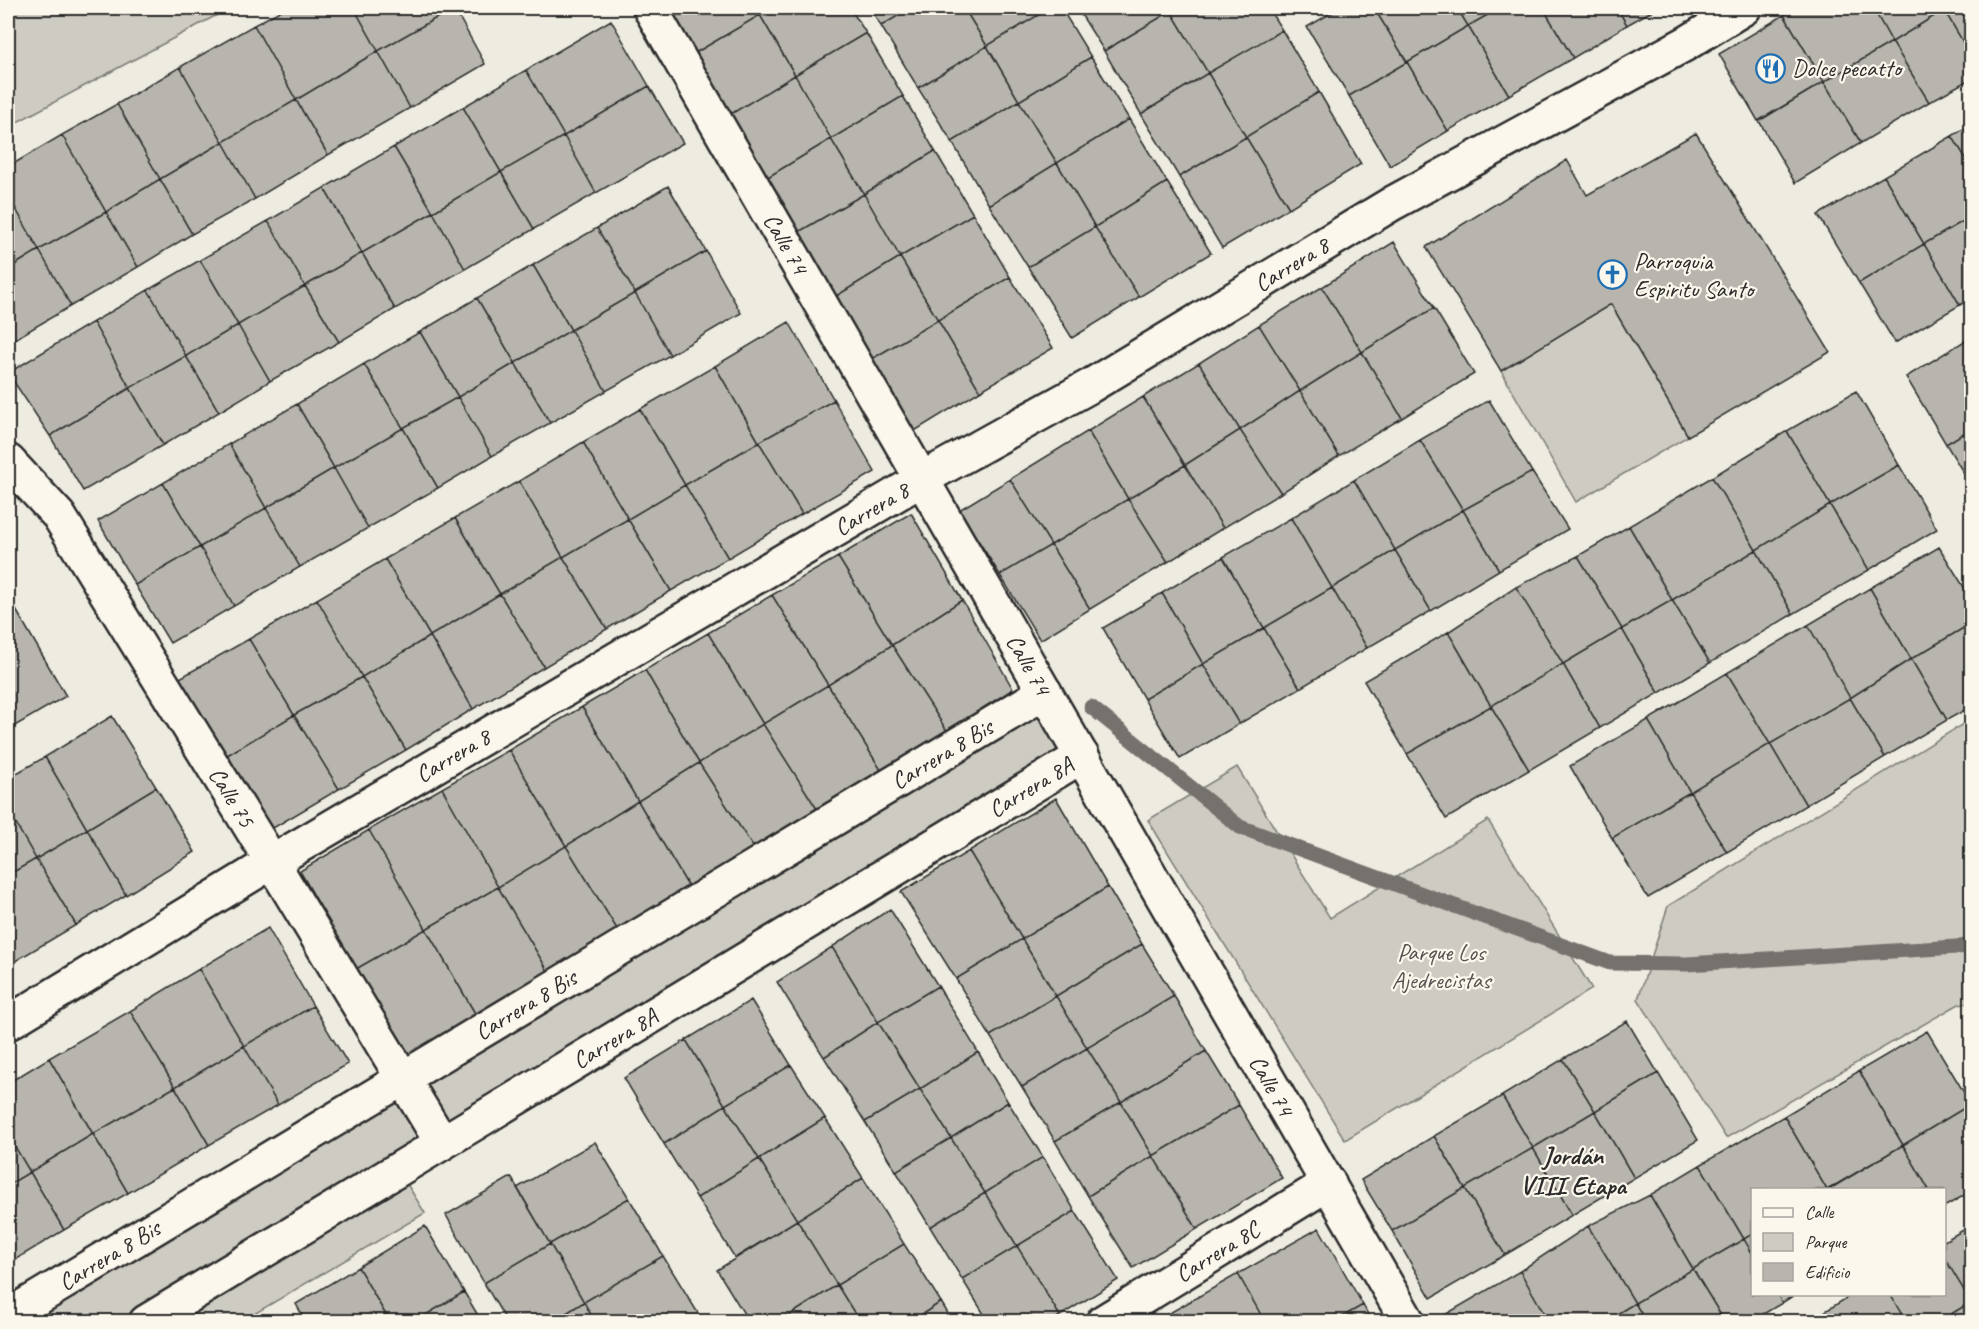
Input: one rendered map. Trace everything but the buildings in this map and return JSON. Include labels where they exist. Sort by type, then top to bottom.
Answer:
[{"type":"street","name":"Calle 74","points":[[650,8],[1408,1322]]},
{"type":"street","name":"Carrera 8","points":[[8,1023],[272,862],[922,479],[1090,386],[1393,203],[1687,43],[1744,8]]},
{"type":"street","name":"Calle 75","points":[[8,461],[59,516],[442,1143]]},
{"type":"street","name":"Carrera 8 Bis","points":[[8,1316],[1045,692]]},
{"type":"street","name":"Carrera 8A","points":[[146,1322],[1082,756]]},
{"type":"street","name":"Carrera 8C","points":[[1103,1322],[1329,1183]]},
{"type":"green space","points":[[8,8],[230,8],[8,127]]},
{"type":"green space","points":[[1611,304],[1688,436],[1576,502],[1501,371]]},
{"type":"green space","points":[[1045,692],[1082,756],[146,1321],[8,1322]]},
{"type":"green space","points":[[1971,719],[1971,1002],[1959,1004],[1726,1138],[1638,999],[1668,906]]},
{"type":"green space","name":"Parque Los Ajedrecistas","points":[[1237,767],[1330,918],[1488,820],[1592,989],[1345,1140],[1148,820]]},
{"type":"green space","points":[[407,1184],[425,1213],[242,1321],[176,1322]]},
{"type":"waterway","points":[[1091,707],[1240,827],[1610,963],[1687,964],[1972,946]]},
{"type":"place","name":"Dolce pecatto","points":[[1771,68]]},
{"type":"place","name":"Parroquia Espiritu Santo","points":[[1613,275]]},
{"type":"district","name":"Jordán VIII Etapa","points":[[1573,1170]]}]
